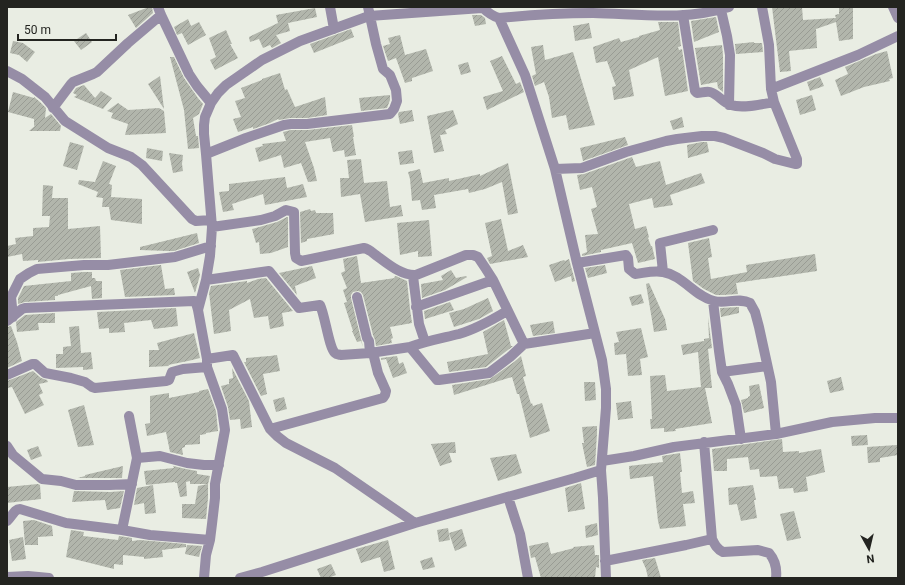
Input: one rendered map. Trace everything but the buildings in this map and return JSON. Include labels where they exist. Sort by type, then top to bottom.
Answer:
[{"type":"street","points":[[330,7],[334,29]]},
{"type":"street","points":[[198,310],[206,280],[211,246],[212,224],[204,134],[205,117],[211,103],[226,85],[262,60],[300,41],[334,29],[369,11],[482,7],[495,17],[499,18],[566,13],[654,16],[684,15],[719,9],[727,36],[730,55],[729,105]]},
{"type":"street","points":[[555,169],[582,168],[626,152],[666,141],[712,136],[724,138],[775,159],[796,164],[798,163],[774,102],[771,89],[769,50],[762,7]]},
{"type":"street","points":[[893,7],[898,18]]},
{"type":"street","points":[[53,108],[73,82],[97,72],[159,11],[189,74],[211,103]]},
{"type":"street","points":[[206,154],[284,125],[307,124],[390,114],[397,101],[396,90],[390,75],[383,69],[369,11]]},
{"type":"street","points":[[684,15],[695,91],[697,93],[711,92],[729,105],[741,106],[774,102]]},
{"type":"street","points":[[499,18],[525,74],[555,169],[602,360],[606,390],[602,466],[606,578]]},
{"type":"street","points":[[771,89],[858,55],[898,36]]},
{"type":"street","points":[[7,71],[22,79],[45,97],[53,108],[66,121],[108,148],[131,157],[142,165],[192,219],[196,221],[212,224],[261,220],[275,216],[286,210],[291,210],[294,212],[295,253],[296,258],[301,261],[364,248],[408,276],[416,276],[466,255],[478,257],[493,280],[524,344]]},
{"type":"street","points":[[663,272],[660,243],[713,230]]},
{"type":"street","points":[[10,319],[11,297],[20,279],[37,269],[84,265],[108,265],[175,256],[211,246]]},
{"type":"street","points":[[577,263],[626,255],[628,258],[629,269],[635,274],[663,272],[678,278],[700,296],[713,301],[723,303],[743,300],[750,302],[755,312],[767,366],[776,434]]},
{"type":"street","points":[[206,280],[269,271],[299,308],[320,305],[323,311],[333,351],[336,354],[341,355],[371,353],[410,347],[467,331],[487,323],[507,311]]},
{"type":"street","points":[[412,276],[419,324],[425,342]]},
{"type":"street","points":[[416,307],[493,280]]},
{"type":"street","points":[[270,428],[383,398],[385,396],[386,391],[371,353],[357,297]]},
{"type":"street","points":[[10,319],[25,308],[194,301],[196,303],[207,363],[222,409],[225,430],[215,484],[215,498],[204,578]]},
{"type":"street","points":[[713,301],[722,372],[736,405],[741,439]]},
{"type":"street","points":[[410,347],[437,380],[439,380],[489,373],[524,344],[595,333]]},
{"type":"street","points":[[7,375],[35,364],[45,373],[85,382],[95,388],[166,381],[169,380],[172,372],[233,356],[270,428],[277,436],[286,443],[335,468],[415,523]]},
{"type":"street","points":[[722,372],[767,366]]},
{"type":"street","points":[[122,530],[137,458],[129,416]]},
{"type":"street","points":[[240,578],[415,523],[508,497],[634,456],[704,442],[776,434],[832,422],[875,418],[898,418]]},
{"type":"street","points":[[704,442],[712,539],[718,550],[723,552],[758,550],[769,553],[774,559],[776,578]]},
{"type":"street","points":[[7,446],[13,455],[42,479],[76,484],[132,484]]},
{"type":"street","points":[[137,458],[160,456],[188,463],[219,465]]},
{"type":"street","points":[[508,497],[520,534],[528,578]]},
{"type":"street","points":[[7,521],[18,508],[66,523],[150,535],[210,540]]},
{"type":"street","points":[[605,561],[712,539]]},
{"type":"street","points":[[7,577],[28,576],[48,578]]}]
